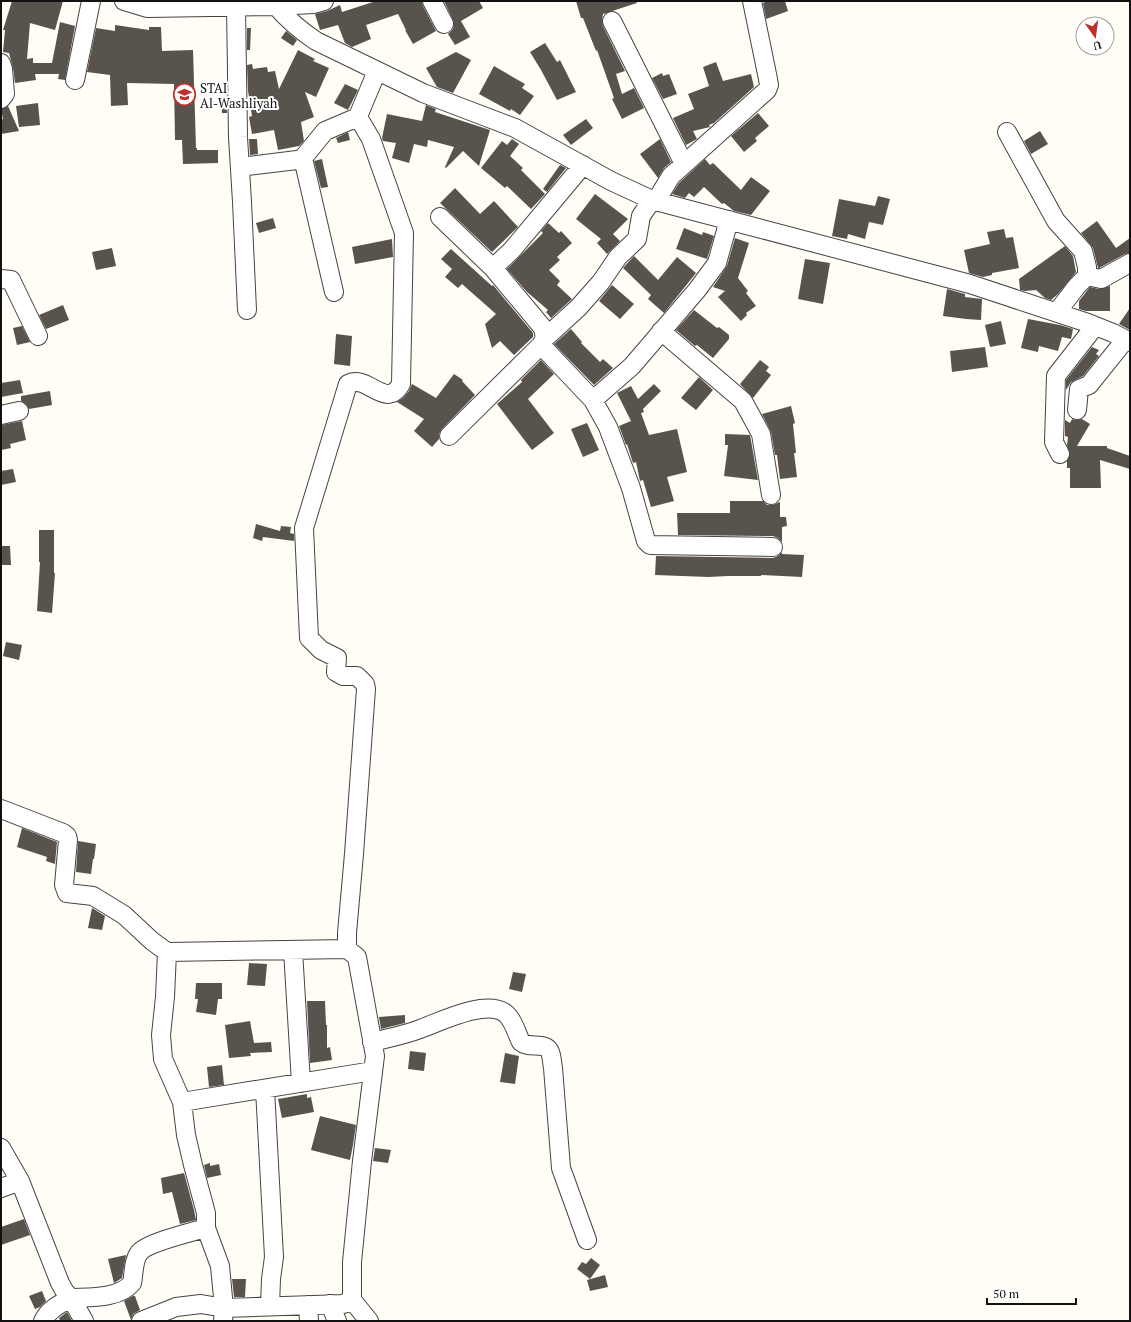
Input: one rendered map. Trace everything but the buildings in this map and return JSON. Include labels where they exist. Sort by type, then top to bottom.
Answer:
[{"type":"street","points":[[75,80],[91,1]]},
{"type":"street","points":[[124,1],[147,8],[276,6],[313,4],[324,1]]},
{"type":"street","points":[[432,1],[444,24]]},
{"type":"street","points":[[449,436],[578,308],[601,282],[618,257],[637,239],[641,216],[671,176],[767,90],[769,85],[768,79],[752,1]]},
{"type":"street","points":[[276,6],[290,22],[311,38],[423,93],[515,128],[611,181],[654,200],[970,284],[1057,312],[1095,326],[1128,341],[1088,385],[1079,389],[1077,410]]},
{"type":"street","points":[[236,7],[238,137],[247,310]]},
{"type":"street","points":[[612,21],[684,164]]},
{"type":"street","points":[[1,63],[3,69],[5,94],[1,99]]},
{"type":"street","points":[[240,167],[298,160],[303,158],[325,131],[358,117],[378,71]]},
{"type":"street","points":[[347,949],[366,689],[365,684],[357,676],[343,676],[336,672],[337,658],[321,650],[309,638],[304,528],[348,384],[353,381],[360,382],[387,394],[394,393],[401,384],[404,233],[371,139],[358,117]]},
{"type":"street","points":[[1007,132],[1056,220],[1083,250],[1087,267],[1087,276],[1077,286],[1057,312]]},
{"type":"street","points":[[303,158],[334,292]]},
{"type":"street","points":[[492,268],[512,250],[583,165]]},
{"type":"street","points":[[440,217],[492,268],[543,328],[543,342],[547,350],[593,400],[608,427],[631,488],[646,540],[650,545],[773,546]]},
{"type":"street","points":[[593,400],[632,366],[697,290],[717,263],[729,220]]},
{"type":"street","points":[[1087,276],[1101,279],[1130,263]]},
{"type":"street","points":[[1,279],[11,280],[38,336]]},
{"type":"street","points":[[1060,454],[1054,442],[1056,376],[1095,326]]},
{"type":"street","points":[[661,331],[743,401],[761,434],[771,495]]},
{"type":"street","points":[[1,414],[19,411]]},
{"type":"street","points":[[1,809],[63,833],[67,836],[68,840],[64,885],[67,892],[93,896],[124,915],[152,941],[167,952],[347,949],[358,957],[375,1056],[362,1161],[352,1262],[352,1300],[370,1321]]},
{"type":"street","points":[[293,950],[302,1083]]},
{"type":"street","points":[[167,952],[165,997],[160,1035],[161,1047],[163,1059],[182,1102],[188,1142],[206,1213],[206,1228],[220,1266],[223,1314]]},
{"type":"street","points":[[372,1042],[419,1030],[468,1011],[493,1009],[501,1011],[508,1016],[524,1045],[538,1046],[548,1049],[553,1068],[562,1168],[587,1240]]},
{"type":"street","points":[[182,1102],[373,1071]]},
{"type":"street","points":[[265,1089],[274,1257],[271,1279],[270,1306]]},
{"type":"street","points":[[1,1148],[20,1181],[64,1292],[71,1298],[84,1321]]},
{"type":"street","points":[[1,1188],[20,1181]]},
{"type":"street","points":[[43,1321],[50,1311],[71,1298],[101,1297],[123,1290],[132,1283],[136,1259],[142,1249],[206,1228]]},
{"type":"street","points":[[141,1321],[176,1307],[201,1304],[223,1314],[270,1306],[309,1313],[330,1304],[343,1304],[352,1300]]},
{"type":"street","points":[[330,1304],[337,1321]]},
{"type":"place","name":"STAI Al-Washliyah","points":[[184,95]]}]
